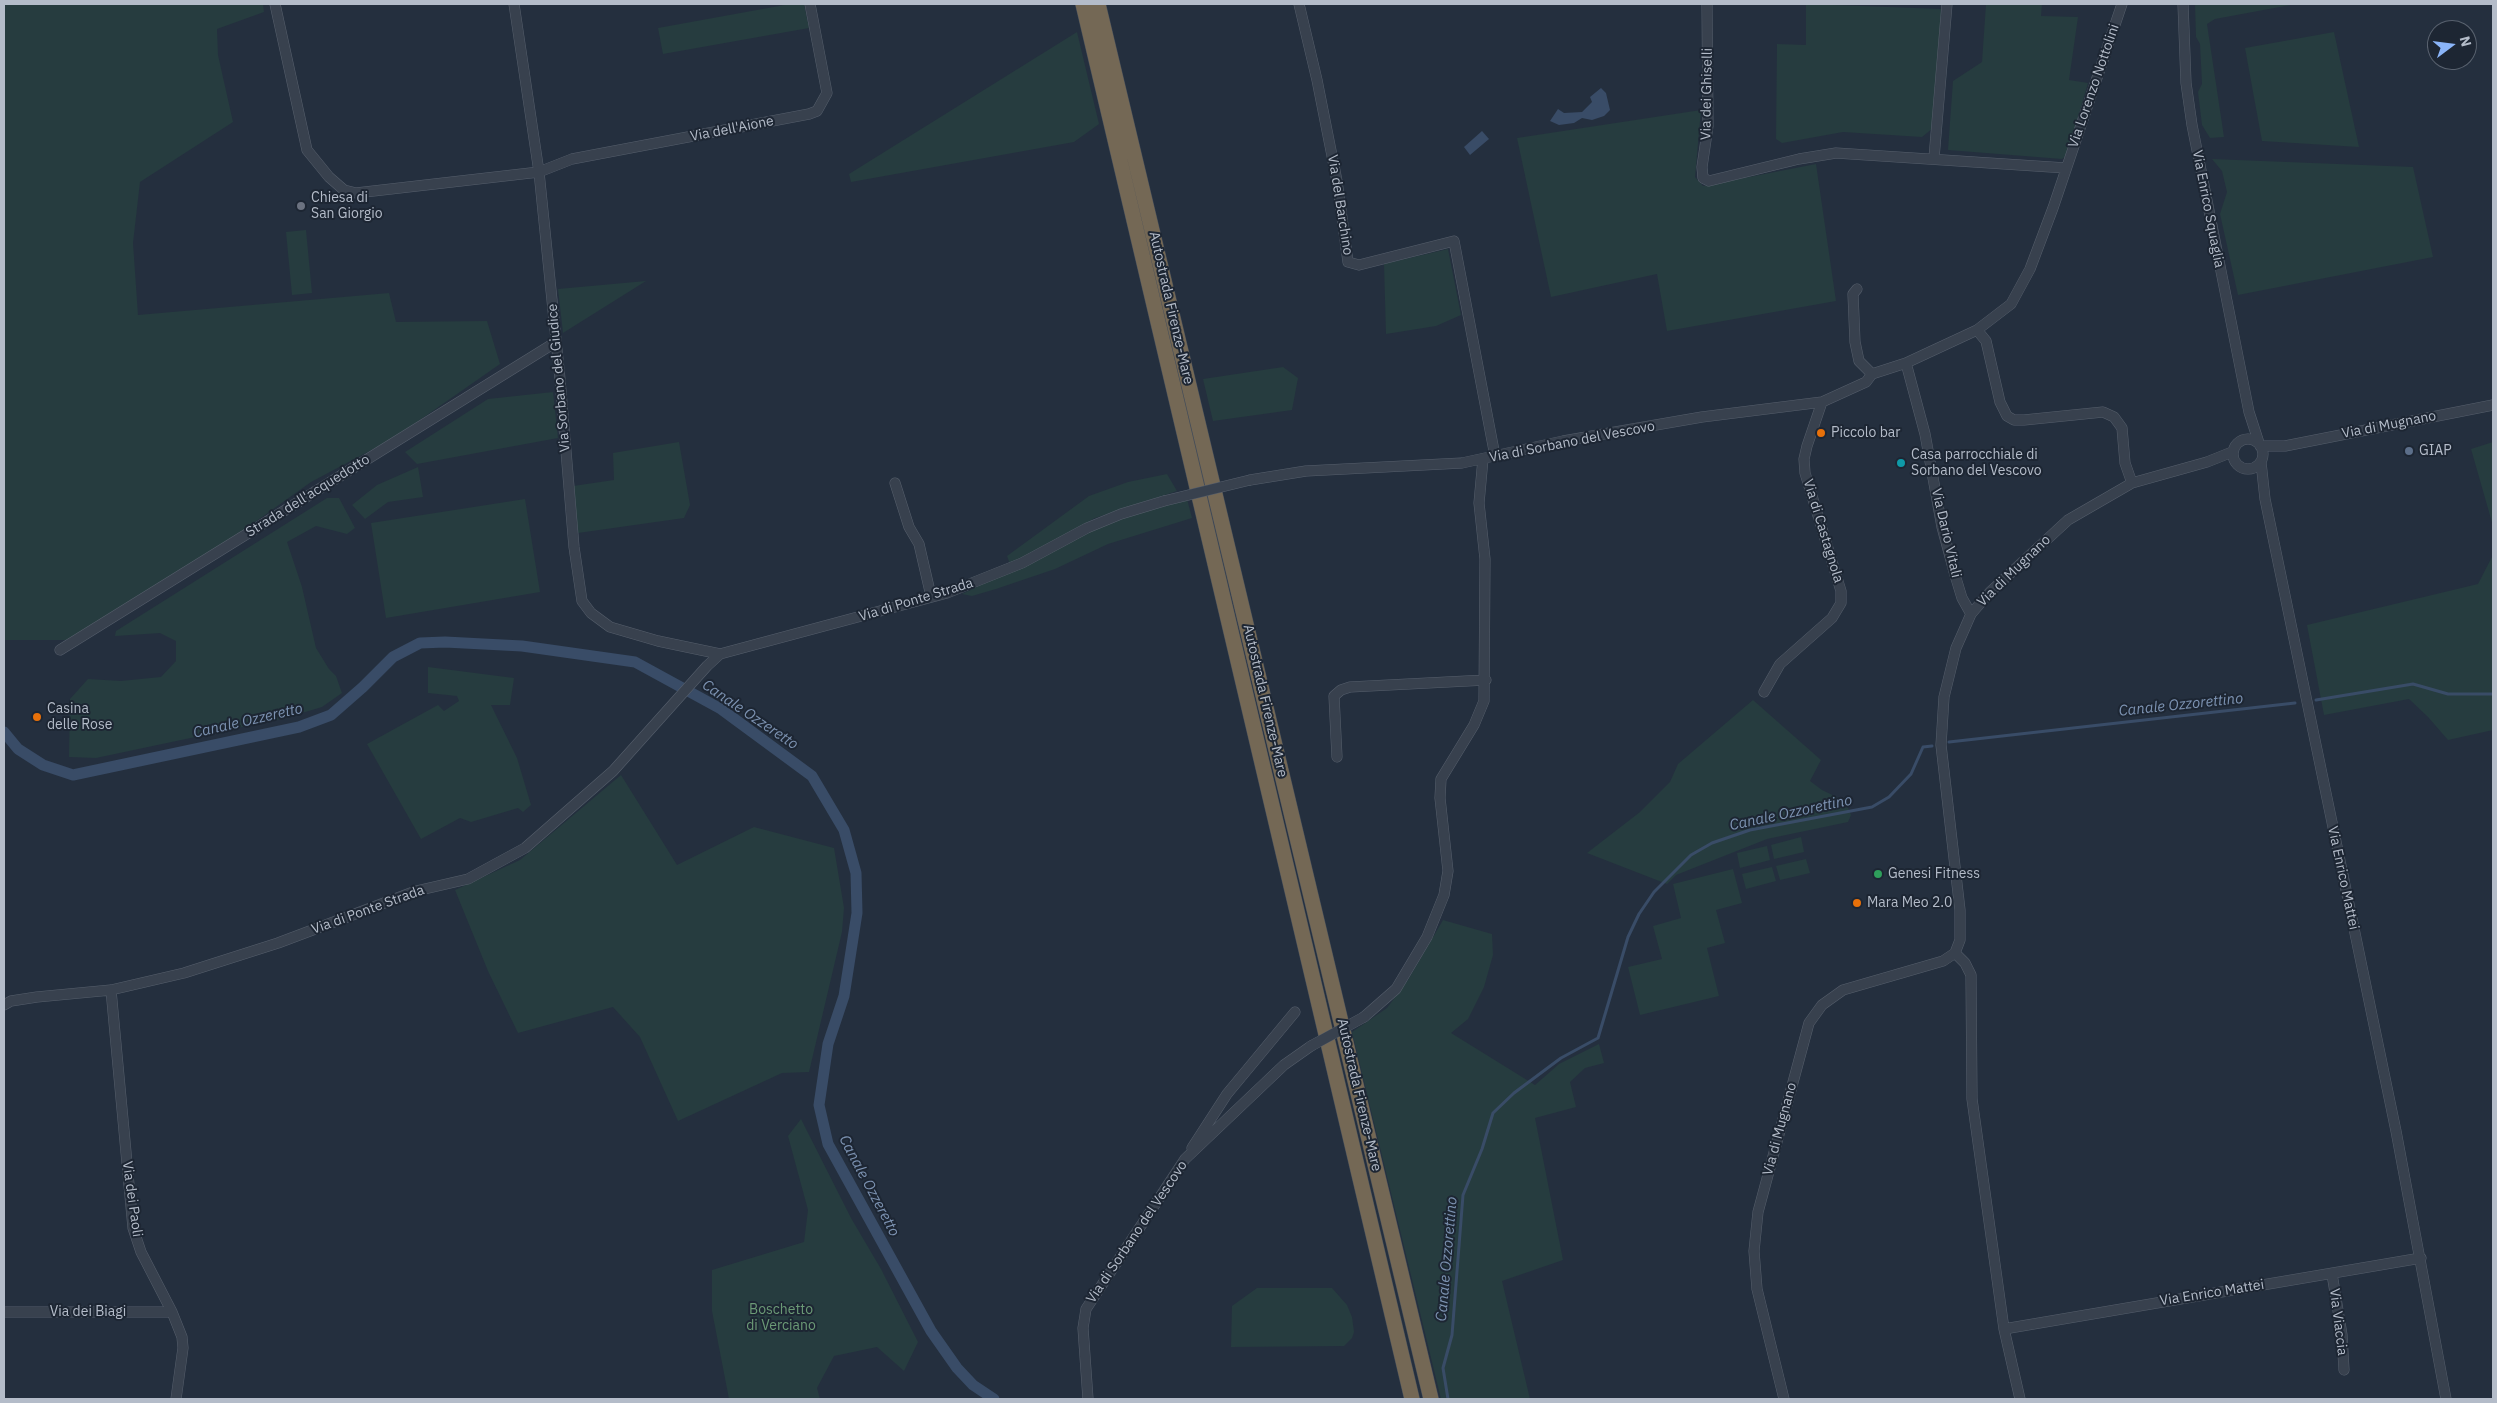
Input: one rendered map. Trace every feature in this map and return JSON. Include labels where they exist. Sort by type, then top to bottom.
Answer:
[{"type":"highway","name":"Autostrada Firenze-Mare","points":[[1083,4],[1412,1399]]},
{"type":"highway","name":"Autostrada Firenze-Mare","points":[[1098,4],[1432,1399]]},
{"type":"street","name":"Via dell'Aione","points":[[275,4],[306,150],[329,177],[344,190],[356,193],[539,172],[572,159],[799,116],[817,110],[827,93],[810,4]]},
{"type":"street","name":"Via Sorbano del Giudice","points":[[514,4],[539,172],[574,547],[582,601],[591,613],[610,627],[658,641],[720,654]]},
{"type":"street","name":"Via del Barchino","points":[[1299,4],[1318,80],[1334,162],[1348,262],[1359,265],[1454,242],[1495,456]]},
{"type":"street","name":"Via dei Ghiselli","points":[[1707,4],[1708,126],[1702,167],[1703,178],[1709,181],[1799,159],[1836,153],[1934,158]]},
{"type":"street","points":[[1947,4],[1934,158],[2066,168]]},
{"type":"street","name":"Via Lorenzo Nottolini","points":[[1906,363],[1977,330],[2011,304],[2030,269],[2122,4]]},
{"type":"street","name":"Via Enrico Squaglia","points":[[2183,4],[2186,83],[2192,125],[2249,412],[2260,444]]},
{"type":"street","points":[[1857,289],[1853,294],[1855,342],[1859,361],[1872,374]]},
{"type":"street","points":[[1977,330],[1986,341],[2000,402],[2007,416],[2014,420],[2024,420],[2103,412],[2114,417],[2122,428],[2125,463],[2132,483]]},
{"type":"street","name":"Strada dell'acquedotto","points":[[60,650],[556,342]]},
{"type":"street","name":"Via di Sorbano del Vescovo","points":[[1088,1399],[1083,1328],[1086,1309],[1185,1159],[1284,1065],[1310,1046],[1364,1017],[1396,989],[1427,937],[1444,895],[1448,871],[1440,798],[1441,779],[1474,725],[1484,701],[1486,680],[1485,559],[1479,503],[1483,459],[1563,441],[1702,417],[1822,402],[1866,382],[1872,374],[1906,363]]},
{"type":"street","name":"Via Dario Vitali","points":[[1906,363],[1925,434],[1942,527],[1962,598],[1971,614]]},
{"type":"street","name":"Via di Castagnola","points":[[1764,692],[1780,664],[1832,618],[1840,603],[1841,591],[1805,472],[1804,459],[1822,402]]},
{"type":"street","name":"Via di Mugnano","points":[[2262,461],[2272,451],[2285,446],[2493,405]]},
{"type":"street","points":[[2234,448],[2245,439],[2260,444],[2263,452],[2262,461],[2254,469],[2245,470],[2235,464],[2234,448],[2246,424],[2249,412]]},
{"type":"street","name":"Via di Mugnano","points":[[2260,444],[2285,446]]},
{"type":"street","name":"Via di Mugnano","points":[[1784,1399],[1757,1289],[1754,1251],[1758,1212],[1809,1023],[1822,1005],[1843,990],[1943,961],[1955,953],[1960,940],[1960,910],[1942,753],[1941,719],[1956,648],[1971,614],[1990,592],[2068,520],[2132,483],[2207,462],[2234,448]]},
{"type":"street","name":"Via di Ponte Strada","points":[[4,1005],[11,1001],[37,997],[110,990],[184,973],[254,952],[416,891],[468,879],[497,865],[525,848],[613,771],[720,654],[884,612],[931,596],[947,593],[1022,563],[1087,528],[1121,514],[1164,501],[1250,480],[1306,471],[1462,463],[1483,459]]},
{"type":"street","name":"Via Enrico Mattei","points":[[2262,461],[2265,499],[2421,1258],[2446,1399]]},
{"type":"street","name":"Via di Mugnano","points":[[2207,462],[2235,464]]},
{"type":"street","name":"Via Enrico Mattei","points":[[2245,470],[2265,499]]},
{"type":"street","points":[[895,483],[909,526],[919,544],[931,596]]},
{"type":"street","points":[[1337,757],[1334,696],[1341,690],[1350,687],[1486,680]]},
{"type":"street","points":[[1955,953],[1965,963],[1971,974],[1972,1099],[2004,1329],[2020,1399]]},
{"type":"street","name":"Via dei Paoli","points":[[110,990],[133,1228],[141,1252],[172,1312],[182,1337],[183,1348],[176,1399]]},
{"type":"street","points":[[1185,1159],[1227,1094],[1295,1012]]},
{"type":"street","name":"Via Enrico Mattei","points":[[2004,1329],[2421,1258]]},
{"type":"street","name":"Via Viaccia","points":[[2332,1274],[2342,1334],[2344,1370]]},
{"type":"street","name":"Via dei Biagi","points":[[4,1312],[172,1312]]},
{"type":"green space","points":[[4,4],[263,4],[264,12],[217,29],[218,55],[233,122],[140,182],[133,243],[138,315],[389,293],[396,322],[487,321],[500,364],[394,438],[311,482],[234,537],[72,640],[4,640]]},
{"type":"green space","points":[[790,4],[804,4],[809,28],[663,54],[658,28]]},
{"type":"green space","points":[[1806,4],[1942,9],[1933,128],[1922,137],[1843,132],[1782,143],[1776,139],[1777,44],[1806,45]]},
{"type":"green space","points":[[1986,4],[2042,4],[2041,16],[2078,17],[2069,80],[2088,83],[2067,155],[2062,159],[1948,150],[1953,81],[1982,62]]},
{"type":"green space","points":[[2195,4],[2296,4],[2215,19],[2207,24],[2224,137],[2210,138],[2202,125],[2198,92],[2202,84],[2200,44],[2196,37]]},
{"type":"green space","points":[[1077,32],[1099,124],[1074,142],[851,182],[849,174]]},
{"type":"green space","points":[[2334,32],[2359,147],[2262,141],[2245,48]]},
{"type":"green space","points":[[1701,110],[1695,177],[1703,186],[1816,164],[1836,301],[1667,331],[1657,274],[1551,297],[1517,138]]},
{"type":"green space","points":[[2212,159],[2413,167],[2433,257],[2238,295],[2220,214],[2227,192],[2222,171]]},
{"type":"green space","points":[[306,230],[312,293],[292,295],[286,232]]},
{"type":"green space","points":[[1448,249],[1461,315],[1436,326],[1386,334],[1384,264]]},
{"type":"green space","points":[[646,281],[563,333],[558,289]]},
{"type":"green space","points":[[1283,367],[1298,378],[1292,410],[1213,421],[1203,379]]},
{"type":"green space","points":[[553,392],[558,438],[417,464],[405,452],[488,399]]},
{"type":"green space","points":[[679,442],[690,505],[684,518],[578,533],[573,486],[614,480],[613,453]]},
{"type":"green space","points":[[2493,442],[2493,526],[2471,449]]},
{"type":"green space","points":[[418,467],[423,497],[388,502],[365,519],[352,505],[377,485]]},
{"type":"green space","points":[[1167,474],[1177,491],[1095,518],[1010,564],[1007,556],[1089,496],[1128,482]]},
{"type":"green space","points":[[327,498],[339,498],[355,528],[347,534],[316,526],[287,542],[302,587],[316,648],[329,669],[336,676],[342,693],[322,707],[285,718],[96,758],[69,757],[70,699],[88,679],[121,681],[161,677],[176,661],[176,641],[160,633],[115,636],[116,631]]},
{"type":"green space","points":[[525,499],[540,592],[386,618],[371,523]]},
{"type":"green space","points":[[1187,499],[1192,518],[1108,544],[1055,569],[996,589],[972,596],[962,594],[1050,552],[1111,519]]},
{"type":"green space","points":[[2493,555],[2493,730],[2448,740],[2409,699],[2324,715],[2307,625],[2478,584]]},
{"type":"green space","points":[[428,667],[514,678],[510,705],[491,705],[517,758],[531,805],[523,812],[518,808],[471,822],[460,818],[421,839],[367,744],[438,705],[444,711],[459,701],[457,696],[428,693]]},
{"type":"green space","points":[[1753,700],[1821,760],[1810,781],[1822,790],[1845,801],[1851,815],[1848,822],[1767,839],[1676,875],[1667,884],[1587,853],[1640,812],[1670,782],[1678,764]]},
{"type":"green space","points":[[621,775],[677,865],[754,827],[834,848],[844,908],[842,932],[809,1072],[782,1073],[678,1121],[640,1037],[613,1007],[518,1033],[488,971],[455,890],[520,860]]},
{"type":"green space","points":[[1801,837],[1804,852],[1774,859],[1771,845]]},
{"type":"green space","points":[[1767,846],[1770,860],[1740,868],[1737,853]]},
{"type":"green space","points":[[1806,859],[1810,873],[1780,880],[1776,866]]},
{"type":"green space","points":[[1772,867],[1776,881],[1746,889],[1742,874]]},
{"type":"green space","points":[[1733,869],[1742,903],[1716,910],[1725,943],[1707,948],[1719,996],[1640,1015],[1628,967],[1662,959],[1653,926],[1681,918],[1673,884]]},
{"type":"green space","points":[[1443,920],[1492,934],[1493,955],[1484,987],[1468,1019],[1451,1033],[1535,1085],[1559,1064],[1599,1044],[1604,1063],[1585,1068],[1570,1082],[1576,1107],[1535,1118],[1563,1260],[1502,1281],[1530,1399],[1441,1399],[1352,1032],[1387,1008],[1408,980]]},
{"type":"green space","name":"Boschetto di Verciano","points":[[801,1119],[851,1218],[881,1269],[918,1342],[904,1371],[877,1347],[834,1356],[817,1388],[820,1399],[729,1399],[712,1311],[712,1270],[804,1242],[808,1210],[788,1136]]},
{"type":"green space","points":[[1257,1288],[1332,1288],[1347,1305],[1352,1317],[1354,1332],[1352,1338],[1344,1346],[1231,1347],[1232,1306]]},
{"type":"water","points":[[1601,88],[1606,93],[1610,110],[1604,116],[1592,120],[1582,118],[1574,123],[1559,125],[1550,121],[1558,109],[1564,113],[1582,112],[1592,102],[1590,97]]},
{"type":"water","points":[[1482,131],[1489,139],[1470,155],[1464,147]]},
{"type":"waterway","name":"Canale Ozzeretto","points":[[4,732],[18,749],[43,765],[73,775],[299,727],[331,715],[393,657],[420,643],[445,642],[522,646],[635,662],[721,709],[812,776],[844,830],[856,873],[857,913],[844,996],[828,1044],[819,1105],[828,1144],[931,1331],[957,1368],[973,1385],[994,1399]]},
{"type":"waterway","name":"Canale Ozzorettino","points":[[2316,700],[2413,684],[2448,694],[2493,694]]},
{"type":"waterway","name":"Canale Ozzorettino","points":[[1949,742],[2295,703]]},
{"type":"waterway","name":"Canale Ozzorettino","points":[[1448,1399],[1443,1368],[1452,1335],[1463,1195],[1482,1149],[1493,1113],[1514,1093],[1561,1058],[1598,1038],[1628,937],[1639,914],[1654,892],[1691,855],[1712,843],[1750,830],[1872,807],[1889,797],[1911,774],[1923,747],[1932,746]]},
{"type":"place","name":"Chiesa di San Giorgio","points":[[301,206]]},
{"type":"place","name":"Piccolo bar","points":[[1821,433]]},
{"type":"place","name":"GIAP","points":[[2409,451]]},
{"type":"place","name":"Casa parrocchiale di Sorbano del Vescovo","points":[[1901,463]]},
{"type":"place","name":"Casina delle Rose","points":[[37,717]]},
{"type":"place","name":"Genesi Fitness","points":[[1878,874]]},
{"type":"place","name":"Mara Meo 2.0","points":[[1857,903]]}]
